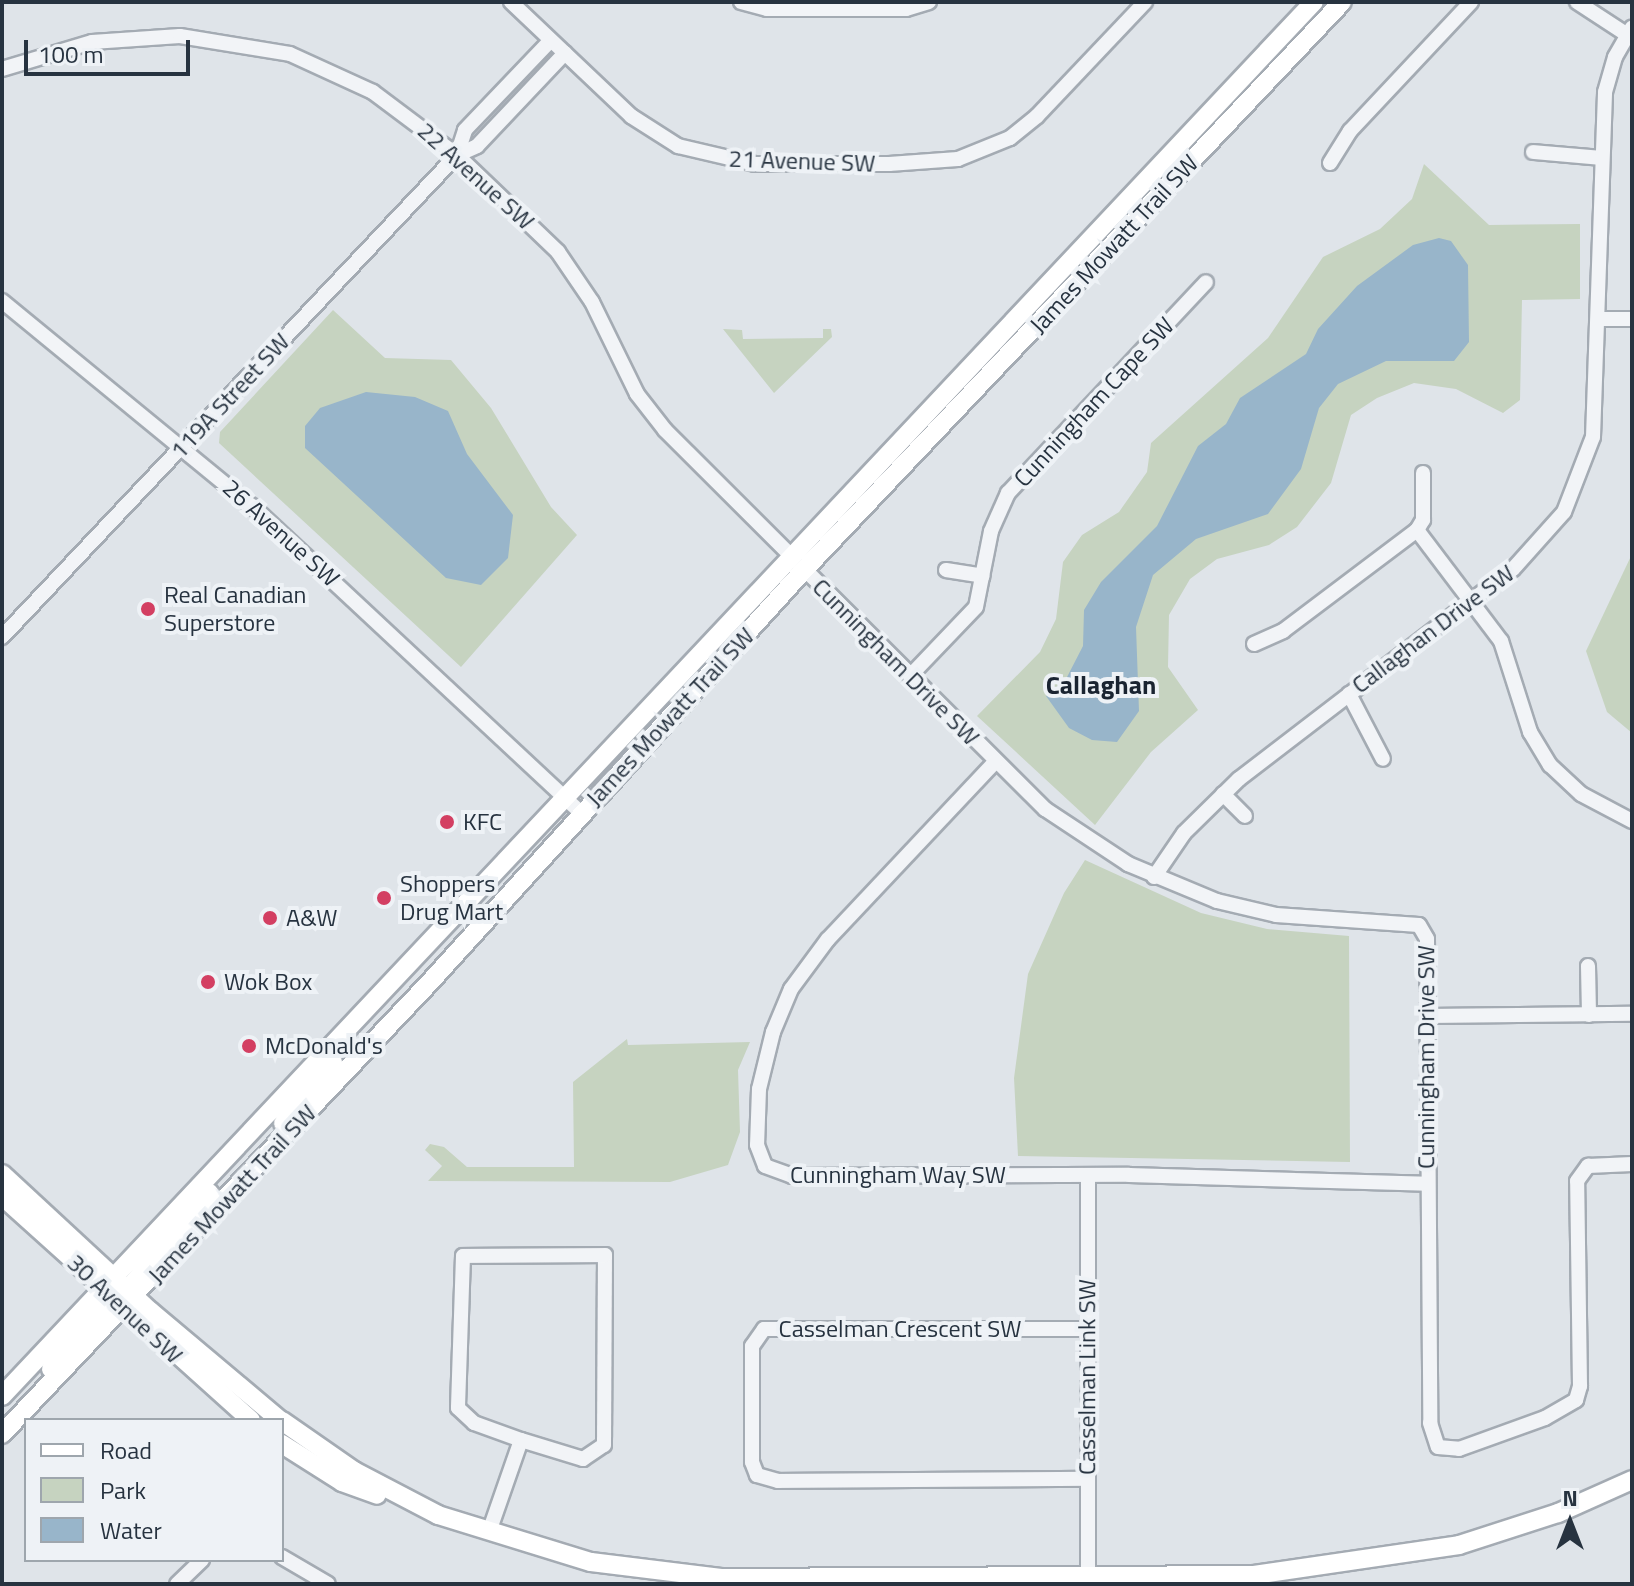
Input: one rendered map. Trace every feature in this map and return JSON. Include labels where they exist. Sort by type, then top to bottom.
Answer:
[{"type":"main road","name":"James Mowatt Trail SW","points":[[7,1429],[241,1143],[462,908],[563,795],[1314,2]]},
{"type":"main road","name":"James Mowatt Trail SW","points":[[2,1396],[222,1205],[804,570],[1342,2]]},
{"type":"main road","points":[[582,814],[586,792],[630,739],[645,708]]},
{"type":"main road","points":[[356,1062],[360,1042],[462,908]]},
{"type":"main road","points":[[222,1205],[335,1060],[337,1043]]},
{"type":"main road","name":"30 Avenue SW","points":[[2,1174],[249,1418]]},
{"type":"main road","name":"30 Avenue SW","points":[[2,1196],[277,1418]]},
{"type":"main road","name":"30 Avenue SW","points":[[284,1423],[389,1492],[489,1532]]},
{"type":"main road","name":"30 Avenue SW","points":[[284,1445],[342,1482],[489,1532],[591,1562],[677,1575],[1088,1582],[1254,1575],[1420,1553],[1508,1532],[1632,1480]]},
{"type":"street","name":"21 Avenue SW","points":[[511,2],[640,124],[698,153],[755,164],[958,159],[1022,129],[1145,2]]},
{"type":"street","points":[[741,2],[767,9],[925,5]]},
{"type":"street","points":[[1330,163],[1350,131],[1471,2]]},
{"type":"street","points":[[1577,2],[1629,31]]},
{"type":"street","name":"Callaghan Drive SW","points":[[1154,877],[1184,833],[1223,794],[1472,601],[1539,545],[1577,489],[1595,420],[1605,92],[1629,31]]},
{"type":"street","name":"22 Avenue SW","points":[[2,69],[60,50],[118,38],[180,36],[246,43],[290,54],[373,92],[457,155],[576,275],[630,382],[655,418],[804,570]]},
{"type":"street","name":"119A Street SW","points":[[457,155],[465,130],[551,40]]},
{"type":"street","name":"119A Street SW","points":[[2,637],[457,155],[477,146],[565,53]]},
{"type":"street","points":[[1533,152],[1601,158]]},
{"type":"street","name":"Cunningham Cape SW","points":[[910,676],[971,615],[996,517],[1016,483],[1206,282]]},
{"type":"street","name":"26 Avenue SW","points":[[2,301],[181,447],[316,564],[582,814]]},
{"type":"street","points":[[1598,319],[1632,319]]},
{"type":"street","points":[[1254,644],[1283,631],[1417,530],[1423,520],[1423,473]]},
{"type":"street","points":[[1417,530],[1501,641],[1526,722],[1550,765],[1581,794],[1632,821]]},
{"type":"street","name":"Cunningham Drive SW","points":[[804,570],[995,762],[1068,826],[1154,877],[1217,901],[1276,915],[1419,925],[1427,939],[1430,1431],[1438,1447],[1454,1450],[1545,1418],[1576,1400],[1580,1386],[1577,1181],[1588,1166],[1632,1164]]},
{"type":"street","points":[[946,570],[983,576]]},
{"type":"street","points":[[1349,694],[1383,759]]},
{"type":"street","name":"Cunningham Way SW","points":[[995,762],[828,939],[791,989],[763,1069],[758,1154],[771,1172],[792,1176],[1088,1175],[1427,1184]]},
{"type":"street","points":[[1223,794],[1245,816]]},
{"type":"street","points":[[1588,966],[1589,1015]]},
{"type":"street","points":[[1428,1016],[1632,1014]]},
{"type":"street","name":"Casselman Link SW","points":[[1088,1175],[1088,1582]]},
{"type":"street","points":[[605,1255],[604,1445],[583,1459],[521,1440],[474,1423],[458,1408],[463,1256],[605,1255]]},
{"type":"street","name":"Casselman Crescent SW","points":[[1087,1329],[764,1329],[752,1346],[752,1462],[757,1475],[778,1481],[1087,1479]]},
{"type":"street","points":[[489,1532],[521,1440]]},
{"type":"street","points":[[284,1558],[328,1584]]},
{"type":"street","points":[[177,1584],[200,1562]]},
{"type":"green space","points":[[1424,164],[1489,225],[1580,224],[1580,299],[1522,300],[1520,400],[1503,413],[1456,389],[1414,383],[1377,398],[1351,415],[1331,483],[1297,527],[1269,545],[1217,559],[1190,579],[1169,615],[1168,667],[1198,710],[1151,752],[1095,825],[977,716],[1040,652],[1056,619],[1063,562],[1082,535],[1119,512],[1147,472],[1151,443],[1268,338],[1323,257],[1380,229],[1412,199]]},
{"type":"green space","points":[[333,310],[385,358],[451,360],[491,408],[551,507],[577,535],[461,667],[219,443],[220,432]]},
{"type":"green space","points":[[723,329],[742,330],[743,339],[823,338],[823,329],[831,329],[832,337],[774,393]]},
{"type":"green space","points":[[1632,554],[1632,733],[1607,712],[1586,651]]},
{"type":"green space","points":[[1085,860],[1201,913],[1267,929],[1349,936],[1350,1162],[1018,1156],[1014,1078],[1028,974],[1064,893]]},
{"type":"green space","points":[[627,1039],[628,1045],[750,1042],[738,1070],[740,1132],[728,1165],[670,1182],[428,1181],[442,1166],[425,1150],[430,1144],[444,1147],[467,1167],[574,1167],[573,1082]]},
{"type":"water","points":[[1439,238],[1451,241],[1468,265],[1469,342],[1454,361],[1386,361],[1338,384],[1319,408],[1301,469],[1268,514],[1196,539],[1153,575],[1136,627],[1139,711],[1117,742],[1092,740],[1069,728],[1046,696],[1066,679],[1083,646],[1084,610],[1101,582],[1157,526],[1198,446],[1226,424],[1240,398],[1306,354],[1318,329],[1357,286],[1413,245]]},
{"type":"water","points":[[366,392],[415,397],[448,411],[467,454],[513,515],[508,558],[481,585],[446,578],[305,448],[305,426],[320,408]]},
{"type":"place","name":"Real Canadian Superstore","points":[[148,609]]},
{"type":"place","name":"KFC","points":[[447,822]]},
{"type":"place","name":"Shoppers Drug Mart","points":[[384,898]]},
{"type":"place","name":"A&W","points":[[270,918]]},
{"type":"place","name":"Wok Box","points":[[208,982]]},
{"type":"place","name":"McDonald's","points":[[249,1046]]},
{"type":"district","name":"Callaghan","points":[[1101,685]]}]
